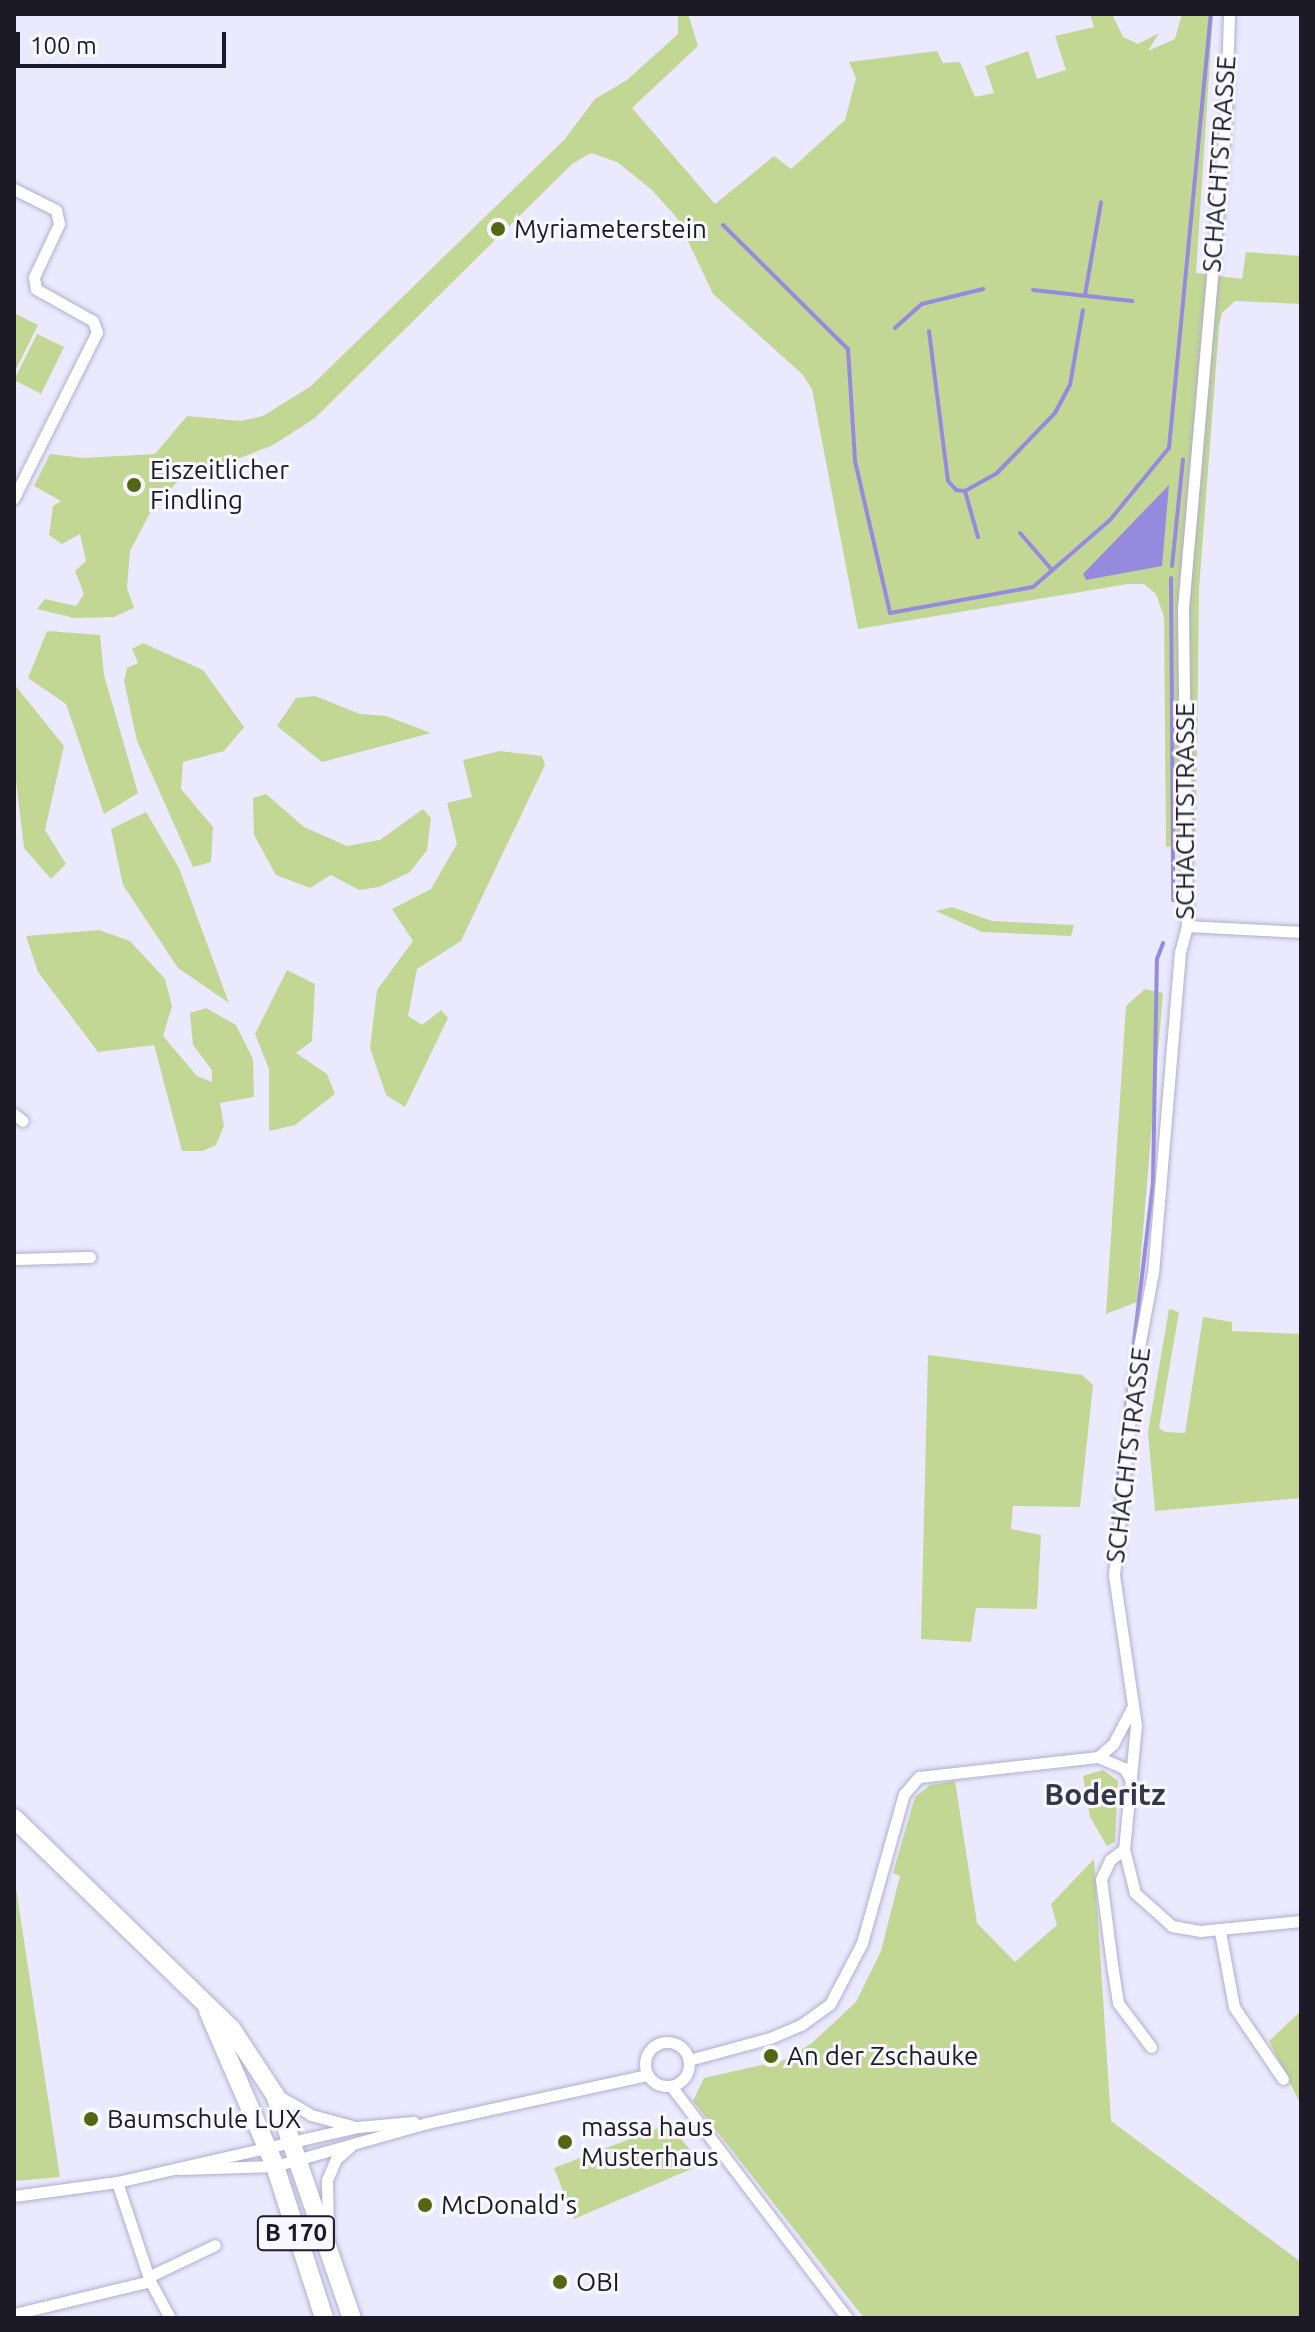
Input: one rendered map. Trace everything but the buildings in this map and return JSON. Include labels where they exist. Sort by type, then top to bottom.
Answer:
[{"type":"main road","name":"B 170","points":[[14,1818],[132,1927],[206,2006],[231,2028],[275,2095],[352,2318]]},
{"type":"main road","name":"B 170","points":[[206,2006],[275,2166],[324,2318]]},
{"type":"street","name":"SCHACHTSTRASSE","points":[[1124,1849],[1137,1743],[1114,1575],[1135,1368],[1153,1272],[1180,952],[1187,926],[1184,594],[1226,117],[1229,14]]},
{"type":"street","points":[[14,189],[56,210],[59,224],[34,277],[36,289],[93,321],[97,332],[14,498]]},
{"type":"street","points":[[1187,926],[1301,932]]},
{"type":"street","points":[[14,1259],[90,1257]]},
{"type":"street","points":[[1098,1757],[1113,1744],[1132,1707]]},
{"type":"street","points":[[689,2060],[770,2038],[801,2025],[830,2004],[862,1943],[911,1784],[929,1774],[1098,1757],[1124,1768],[1131,1780]]},
{"type":"street","points":[[1151,2047],[1118,2003],[1101,1879],[1110,1860],[1124,1849],[1135,1893],[1152,1913],[1172,1926],[1220,1932],[1301,1921]]},
{"type":"street","points":[[1220,1932],[1234,2007],[1283,2079]]},
{"type":"street","points":[[647,2075],[645,2057],[657,2043],[674,2042],[689,2060]]},
{"type":"street","points":[[671,2086],[686,2076],[689,2060]]},
{"type":"street","points":[[14,2196],[117,2182],[268,2148],[354,2144],[427,2123],[647,2075],[671,2086],[847,2318]]},
{"type":"street","points":[[275,2095],[311,2115],[357,2127]]},
{"type":"street","points":[[179,2169],[275,2166],[296,2149],[357,2127],[427,2123]]},
{"type":"street","points":[[328,2242],[327,2180],[336,2159],[354,2144]]},
{"type":"street","points":[[117,2182],[149,2279],[170,2318]]},
{"type":"street","points":[[14,2314],[149,2279],[215,2245]]},
{"type":"green space","points":[[678,14],[688,14],[698,46],[632,108],[715,204],[774,156],[791,169],[845,120],[856,78],[849,62],[937,51],[943,63],[960,62],[975,97],[994,93],[985,66],[1028,51],[1037,79],[1066,70],[1055,36],[1094,27],[1090,14],[1112,14],[1123,37],[1138,44],[1159,33],[1148,51],[1175,39],[1182,14],[1213,14],[1196,273],[1242,279],[1246,252],[1301,256],[1301,304],[1235,301],[1222,313],[1219,326],[1199,589],[1196,845],[1166,847],[1164,617],[1156,594],[1144,584],[1128,584],[858,629],[812,389],[802,374],[713,294],[677,218],[652,190],[617,162],[591,153],[572,164],[315,418],[273,445],[176,483],[150,513],[130,551],[127,588],[134,608],[114,617],[74,618],[37,609],[45,599],[76,606],[84,594],[75,571],[86,561],[80,534],[62,544],[49,535],[53,506],[61,501],[34,486],[50,454],[83,458],[155,454],[187,416],[241,421],[263,416],[311,386],[564,140],[595,99],[627,80],[678,34]]},
{"type":"green space","points":[[14,313],[38,325],[14,373]]},
{"type":"green space","points":[[37,334],[64,347],[41,394],[14,380]]},
{"type":"green space","points":[[47,631],[100,635],[104,675],[138,793],[104,814],[66,704],[28,678]]},
{"type":"green space","points":[[143,643],[203,670],[244,727],[224,751],[183,762],[181,789],[213,827],[211,862],[193,867],[137,741],[124,681],[127,668],[138,663],[132,649]]},
{"type":"green space","points":[[14,684],[64,746],[45,830],[66,864],[51,879],[24,848],[14,764]]},
{"type":"green space","points":[[315,696],[360,714],[386,716],[431,733],[322,762],[277,726],[296,698]]},
{"type":"green space","points":[[500,751],[542,756],[545,765],[461,941],[417,969],[408,1016],[422,1025],[441,1010],[448,1018],[405,1107],[386,1095],[370,1048],[377,990],[413,941],[392,909],[431,889],[457,844],[447,803],[472,797],[463,760]]},
{"type":"green space","points":[[266,794],[304,827],[347,846],[380,840],[423,809],[431,818],[427,850],[410,872],[379,887],[359,890],[331,875],[310,888],[276,875],[254,835],[253,798]]},
{"type":"green space","points":[[146,812],[179,868],[229,1003],[178,968],[123,885],[111,829]]},
{"type":"green space","points":[[952,907],[992,921],[1074,925],[1071,936],[982,932],[936,911]]},
{"type":"green space","points":[[99,930],[130,941],[165,979],[172,1006],[163,1036],[197,1076],[212,1082],[212,1070],[193,1045],[190,1013],[206,1008],[236,1025],[253,1059],[254,1097],[220,1103],[224,1126],[216,1145],[203,1151],[182,1151],[154,1045],[98,1052],[38,972],[26,936]]},
{"type":"green space","points":[[287,970],[315,984],[312,1041],[296,1053],[327,1074],[335,1094],[295,1125],[269,1131],[269,1069],[255,1034]]},
{"type":"green space","points":[[1145,989],[1163,993],[1137,1302],[1106,1314],[1126,1006]]},
{"type":"green space","points":[[1169,1309],[1179,1312],[1159,1428],[1165,1432],[1185,1433],[1203,1317],[1232,1322],[1232,1331],[1301,1334],[1301,1498],[1155,1511],[1148,1432]]},
{"type":"green space","points":[[928,1355],[1082,1375],[1093,1385],[1080,1507],[1013,1506],[1011,1529],[1041,1535],[1037,1609],[976,1608],[971,1642],[921,1639]]},
{"type":"green space","points":[[1103,1770],[1118,1781],[1115,1842],[1107,1846],[1090,1817],[1083,1776]]},
{"type":"green space","points":[[955,1781],[977,1923],[1015,1962],[1057,1925],[1051,1904],[1094,1859],[1111,2121],[1301,2262],[1301,2318],[864,2318],[693,2101],[704,2078],[784,2060],[812,2043],[856,2002],[881,1951],[900,1876],[893,1873],[915,1797],[930,1785]]},
{"type":"green space","points":[[14,1875],[60,2177],[14,2181]]},
{"type":"green space","points":[[1301,2011],[1301,2105],[1269,2041]]},
{"type":"green space","points":[[669,2124],[700,2162],[696,2167],[574,2219],[554,2168]]},
{"type":"shaded area","points":[[1169,485],[1162,566],[1086,580],[1083,574]]},
{"type":"waterway","points":[[723,225],[848,349],[855,461],[890,613],[1033,587],[1110,520],[1169,448],[1211,14]]},
{"type":"waterway","points":[[1085,295],[1101,202]]},
{"type":"waterway","points":[[895,328],[922,304],[983,289]]},
{"type":"waterway","points":[[1033,290],[1132,301]]},
{"type":"waterway","points":[[929,331],[948,481],[956,490],[965,491],[997,473],[1055,413],[1070,385],[1083,310]]},
{"type":"waterway","points":[[1172,566],[1183,460]]},
{"type":"waterway","points":[[965,491],[978,537]]},
{"type":"waterway","points":[[1020,533],[1052,570]]},
{"type":"waterway","points":[[1171,578],[1173,900]]},
{"type":"waterway","points":[[1116,1494],[1153,1183],[1157,959],[1163,943]]},
{"type":"place","name":"Myriameterstein","points":[[498,229]]},
{"type":"place","name":"Eiszeitlicher Findling","points":[[134,485]]},
{"type":"place","name":"An der Zschauke","points":[[771,2056]]},
{"type":"place","name":"Baumschule LUX","points":[[91,2119]]},
{"type":"place","name":"massa haus Musterhaus","points":[[565,2142]]},
{"type":"place","name":"McDonald's","points":[[425,2205]]},
{"type":"place","name":"OBI","points":[[560,2282]]},
{"type":"district","name":"Boderitz","points":[[1105,1794]]}]
